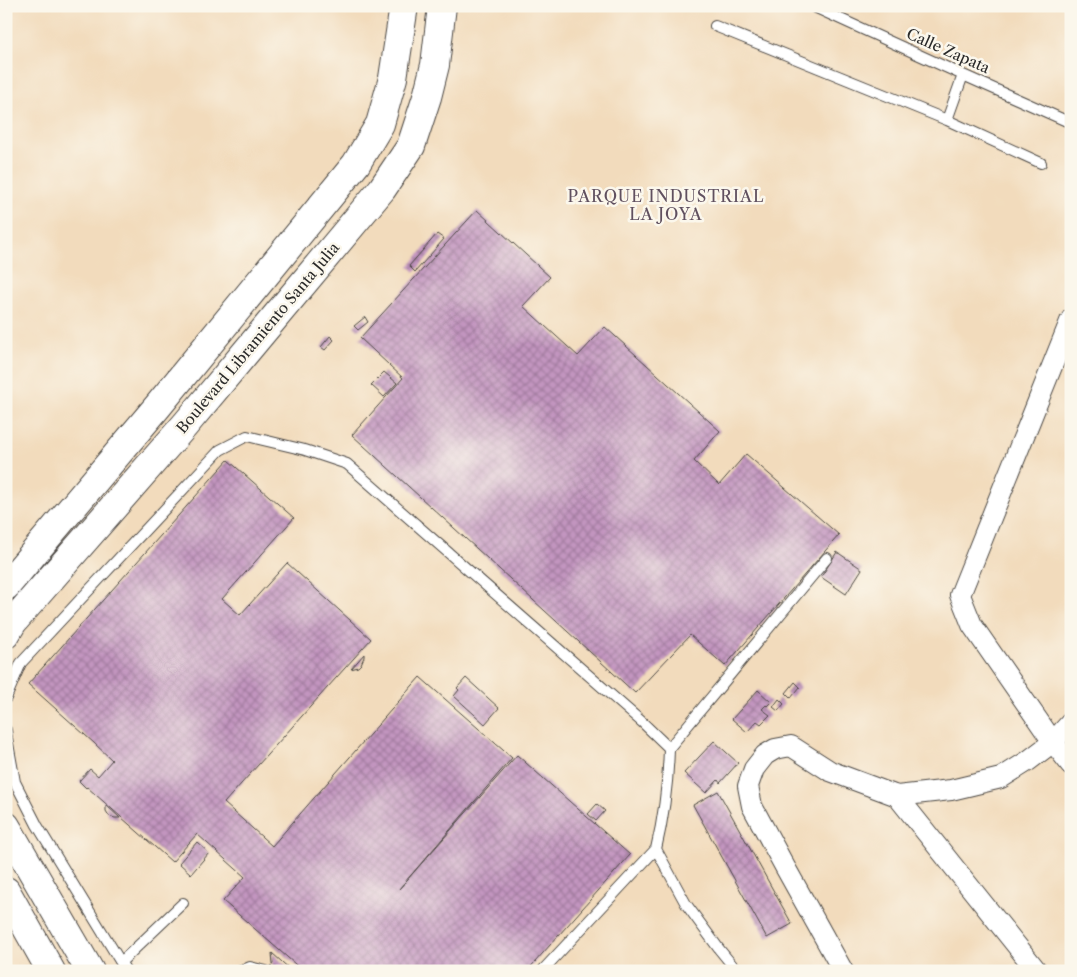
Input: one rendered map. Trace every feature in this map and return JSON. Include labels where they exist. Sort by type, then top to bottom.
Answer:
[{"type":"main road","points":[[6,586],[158,406],[356,164],[380,124],[393,78],[404,6]]},
{"type":"main road","name":"Boulevard Libramiento Santa Julia","points":[[6,634],[13,622],[185,425],[382,189],[411,146],[428,97],[435,65],[442,6]]},
{"type":"main road","points":[[6,826],[90,971]]},
{"type":"main road","points":[[6,891],[51,971]]},
{"type":"street","points":[[1071,320],[960,596],[972,625],[1071,765]]},
{"type":"street","points":[[843,971],[752,806],[748,786],[754,769],[765,755],[775,749],[791,746],[830,771],[897,796],[950,790],[1000,778],[1028,761],[1053,742],[1071,722]]},
{"type":"street","points":[[897,796],[1037,971]]},
{"type":"lane","name":"Calle Zapata","points":[[812,6],[1071,122]]},
{"type":"lane","points":[[716,26],[947,120],[1041,164]]},
{"type":"lane","points":[[947,120],[963,75]]},
{"type":"lane","points":[[6,698],[21,663],[220,450],[247,436],[305,450],[347,464],[669,748]]},
{"type":"lane","points":[[542,971],[656,850],[666,797],[669,748],[827,558]]},
{"type":"lane","points":[[6,730],[15,782],[36,825],[124,967],[183,904]]},
{"type":"lane","points":[[656,850],[686,904],[737,971]]},
{"type":"lane","points":[[241,971],[250,968],[266,971]]},
{"type":"building","points":[[477,210],[550,277],[523,306],[578,356],[605,327],[720,431],[694,461],[719,485],[746,454],[839,535],[725,666],[690,635],[635,693],[352,435],[403,378],[360,338]]},
{"type":"building","points":[[437,234],[444,239],[415,272],[409,266]]},
{"type":"building","points":[[365,317],[368,322],[358,330],[354,326]]},
{"type":"building","points":[[330,336],[334,340],[325,350],[321,347]]},
{"type":"building","points":[[384,372],[397,383],[384,397],[371,385]]},
{"type":"building","points":[[228,460],[294,518],[222,599],[240,615],[287,563],[371,639],[224,803],[272,846],[420,677],[512,758],[399,889],[517,755],[630,855],[527,971],[303,971],[223,901],[245,877],[197,834],[172,862],[79,781],[90,769],[98,776],[112,760],[28,684]]},
{"type":"building","points":[[837,552],[862,569],[846,594],[821,577]]},
{"type":"building","points":[[364,654],[361,664],[351,669]]},
{"type":"building","points":[[466,678],[499,708],[485,724],[454,696],[459,690],[457,688]]},
{"type":"building","points":[[795,682],[800,687],[791,698],[786,693]]},
{"type":"building","points":[[758,690],[771,702],[762,709],[770,715],[761,724],[757,721],[747,732],[732,719]]},
{"type":"building","points":[[779,699],[784,704],[778,711],[773,707]]},
{"type":"building","points":[[714,741],[738,763],[720,783],[718,780],[706,793],[684,773]]},
{"type":"building","points":[[718,791],[792,924],[767,938],[693,805]]},
{"type":"building","points":[[597,804],[605,811],[596,821],[588,814]]},
{"type":"building","points":[[106,805],[120,818],[109,816],[106,811]]},
{"type":"building","points":[[197,842],[209,853],[191,874],[179,863]]},
{"type":"building","points":[[272,953],[292,971],[267,971],[273,964]]},
{"type":"district","name":"PARQUE INDUSTRIAL LA JOYA","points":[[666,205]]}]
